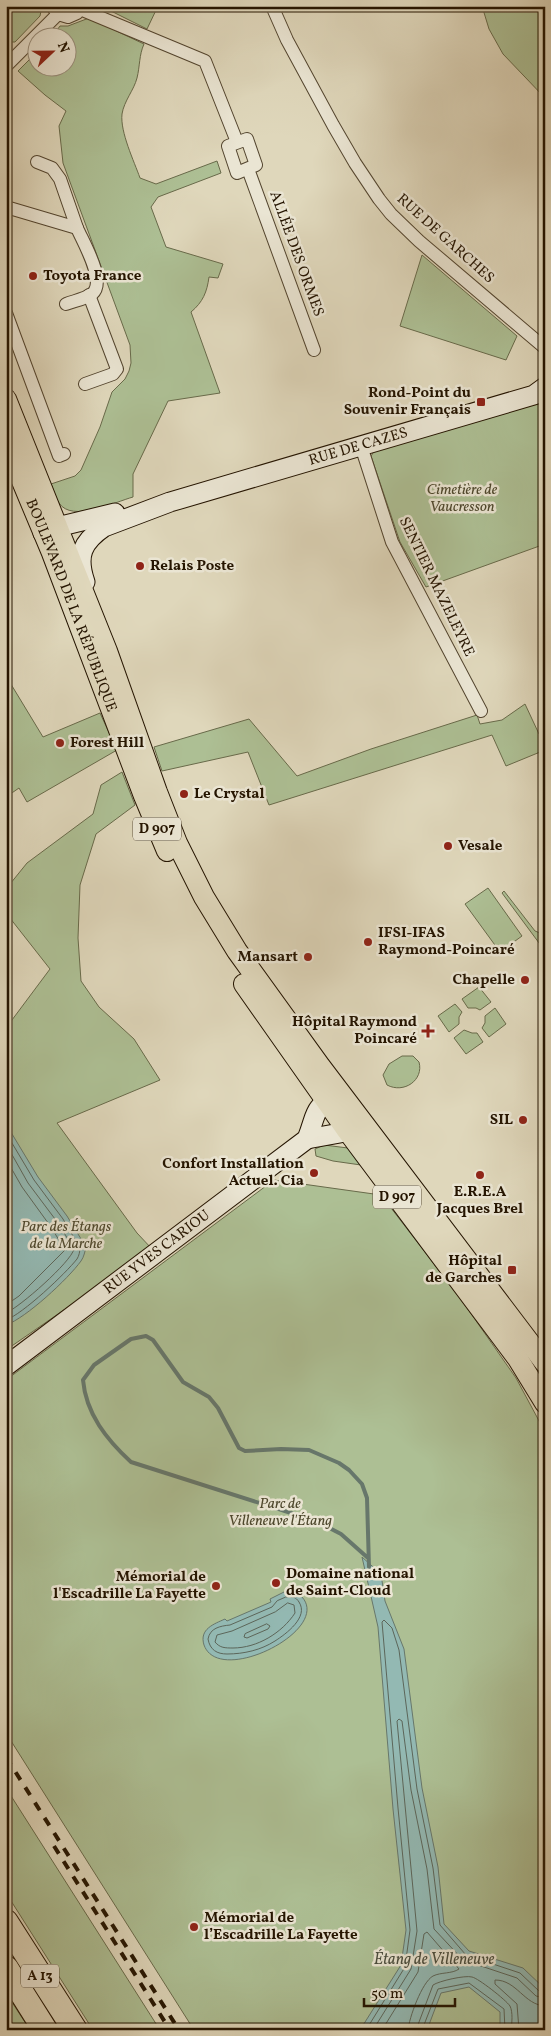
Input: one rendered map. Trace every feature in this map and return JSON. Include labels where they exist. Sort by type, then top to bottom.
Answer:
[{"type":"highway","name":"A 13","points":[[6,1922],[75,2030]]},
{"type":"highway","name":"A 13","points":[[6,1968],[45,2030]]},
{"type":"main road","name":"BOULEVARD DE LA RÉPUBLIQUE","points":[[6,399],[50,530]]},
{"type":"main road","name":"BOULEVARD DE LA RÉPUBLIQUE","points":[[6,443],[61,556],[161,839],[211,937],[353,1124]]},
{"type":"main road","name":"BOULEVARD DE LA RÉPUBLIQUE","points":[[61,556],[91,610],[157,792],[182,854],[204,898],[237,952],[332,1096]]},
{"type":"main road","name":"D 907","points":[[353,1124],[545,1363]]},
{"type":"main road","name":"D 907","points":[[353,1124],[518,1359],[545,1403]]},
{"type":"street","name":"RUE DE GARCHES","points":[[272,6],[287,40],[342,140],[379,199],[391,214],[419,241],[545,348]]},
{"type":"street","points":[[9,57],[54,9],[68,17],[77,13],[80,8]]},
{"type":"street","name":"ALLÉE DES ORMES","points":[[80,8],[205,61],[237,142],[247,139],[256,165],[248,169],[314,350]]},
{"type":"street","points":[[37,162],[52,168],[60,179],[77,228],[98,276],[98,285],[93,293],[66,304]]},
{"type":"street","points":[[6,207],[77,228]]},
{"type":"street","points":[[85,384],[113,374],[117,370],[89,295]]},
{"type":"street","points":[[6,313],[59,456],[64,454]]},
{"type":"street","name":"RUE DE CAZES","points":[[61,556],[86,543],[104,527],[170,502],[534,395],[545,387]]},
{"type":"street","name":"SENTIER MAZELEYRE","points":[[360,446],[392,542],[481,711]]},
{"type":"street","name":"RUE DE CAZES","points":[[50,530],[114,513],[170,502]]},
{"type":"street","points":[[86,543],[80,562],[91,610]]},
{"type":"street","name":"RUE YVES CARIOU","points":[[6,1366],[310,1130],[315,1111],[332,1096]]},
{"type":"street","name":"RUE YVES CARIOU","points":[[310,1130],[326,1136],[332,1136],[353,1124]]},
{"type":"green space","points":[[6,6],[42,6],[40,16],[15,42],[10,42],[6,35]]},
{"type":"green space","points":[[101,6],[158,6],[147,29]]},
{"type":"green space","points":[[482,6],[545,6],[545,98],[503,54],[489,29]]},
{"type":"green space","points":[[89,18],[144,44],[137,78],[122,114],[125,138],[140,178],[156,184],[217,161],[221,173],[158,197],[151,207],[166,247],[223,264],[218,278],[209,277],[204,296],[191,312],[220,393],[168,401],[133,474],[133,497],[83,511],[65,509],[56,499],[51,484],[75,476],[81,470],[100,427],[112,392],[125,379],[131,363],[130,345],[63,163],[59,126],[66,111],[18,71],[28,61],[28,78],[78,78],[78,28],[59,28],[60,26],[68,26]]},
{"type":"green space","points":[[422,255],[517,336],[506,360],[400,326]]},
{"type":"green space","name":"Cimetière de Vaucresson","points":[[545,400],[545,544],[426,587],[400,542],[371,456],[375,450]]},
{"type":"green space","name":"Forest Hill","points":[[6,676],[43,737],[100,713],[117,750],[27,802],[19,788],[6,797]]},
{"type":"green space","points":[[525,704],[539,734],[545,732],[545,750],[506,766],[492,735],[269,805],[248,752],[162,771],[154,747],[249,719],[297,776],[371,749],[477,715],[480,724],[502,720]]},
{"type":"green space","name":"Parc des Étangs de la Marche","points":[[122,772],[135,805],[96,834],[80,885],[78,938],[81,981],[99,1007],[134,1039],[160,1080],[57,1123],[137,1233],[152,1249],[6,1350],[6,1028],[50,969],[6,913],[6,889],[27,863],[93,814],[101,785]]},
{"type":"green space","points":[[488,888],[522,936],[500,952],[465,904]]},
{"type":"green space","points":[[504,891],[535,931],[545,935],[545,951],[502,893]]},
{"type":"green space","points":[[479,987],[491,1002],[480,1010],[468,1008],[462,999]]},
{"type":"green space","points":[[455,1004],[462,1012],[459,1017],[459,1024],[449,1032],[438,1016]]},
{"type":"green space","points":[[495,1008],[506,1024],[489,1037],[482,1028],[485,1023],[485,1016]]},
{"type":"green space","points":[[464,1030],[477,1033],[483,1042],[466,1054],[454,1038]]},
{"type":"green space","points":[[402,1056],[413,1056],[419,1062],[420,1069],[416,1080],[400,1088],[387,1085],[383,1075],[389,1064]]},
{"type":"green space","points":[[324,1145],[348,1148],[361,1165],[333,1161],[316,1156],[315,1149]]},
{"type":"green space","name":"Domaine national de Saint-Cloud","points":[[274,1180],[381,1195],[458,1295],[516,1378],[545,1432],[545,2030],[194,2030],[6,1733],[6,1380]]},
{"type":"green space","points":[[6,1788],[160,2030],[93,2030],[6,1893]]},
{"type":"green space","points":[[6,1993],[30,2030],[6,2030]]},
{"type":"water","points":[[6,1124],[38,1177],[67,1216],[86,1247],[81,1261],[57,1287],[24,1315],[6,1325]]},
{"type":"water","name":"Étang de Villeneuve","points":[[362,1557],[381,1574],[385,1601],[404,1649],[422,1788],[438,1867],[444,1924],[469,1951],[523,1968],[545,1989],[545,2030],[500,2030],[500,2012],[469,1987],[441,1993],[427,2030],[360,2030],[401,1965],[406,1930],[393,1809],[378,1627]]},
{"type":"water","points":[[284,1592],[294,1592],[300,1595],[307,1610],[301,1624],[288,1638],[270,1649],[250,1657],[230,1660],[214,1656],[204,1645],[204,1635],[212,1625],[225,1619],[227,1621],[271,1602],[270,1599]]},
{"type":"waterway","points":[[368,1558],[341,1534],[316,1521],[131,1462],[99,1426],[88,1404],[83,1380],[94,1365],[131,1339],[146,1336],[153,1340],[183,1382],[209,1397],[218,1408],[239,1448],[245,1451],[309,1450],[339,1463],[349,1470],[362,1484],[367,1498],[369,1567]]},
{"type":"railway","points":[[6,1757],[179,2030]]},
{"type":"railway","points":[[54,1846],[170,2030]]},
{"type":"place","name":"Toyota France","points":[[33,276]]},
{"type":"place","name":"Rond-Point du Souvenir Français","points":[[481,402]]},
{"type":"place","name":"Relais Poste","points":[[140,566]]},
{"type":"place","name":"Forest Hill","points":[[60,743]]},
{"type":"place","name":"Le Crystal","points":[[184,794]]},
{"type":"place","name":"Vesale","points":[[448,846]]},
{"type":"place","name":"IFSI-IFAS Raymond-Poincaré","points":[[368,942]]},
{"type":"place","name":"Mansart","points":[[308,957]]},
{"type":"place","name":"Chapelle","points":[[525,980]]},
{"type":"place","name":"Hôpital Raymond Poincaré","points":[[428,1031]]},
{"type":"place","name":"SIL","points":[[523,1120]]},
{"type":"place","name":"Confort Installation Actuel. Cia","points":[[314,1173]]},
{"type":"place","name":"E.R.E.A Jacques Brel","points":[[480,1175]]},
{"type":"place","name":"Hôpital de Garches","points":[[512,1270]]},
{"type":"place","name":"Domaine national de Saint-Cloud","points":[[276,1583]]},
{"type":"place","name":"Mémorial de l'Escadrille La Fayette","points":[[216,1586]]},
{"type":"place","name":"Mémorial de l’Escadrille La Fayette","points":[[194,1927]]},
{"type":"park label","name":"Parc de Villeneuve l'Étang","points":[[280,1512]]}]
